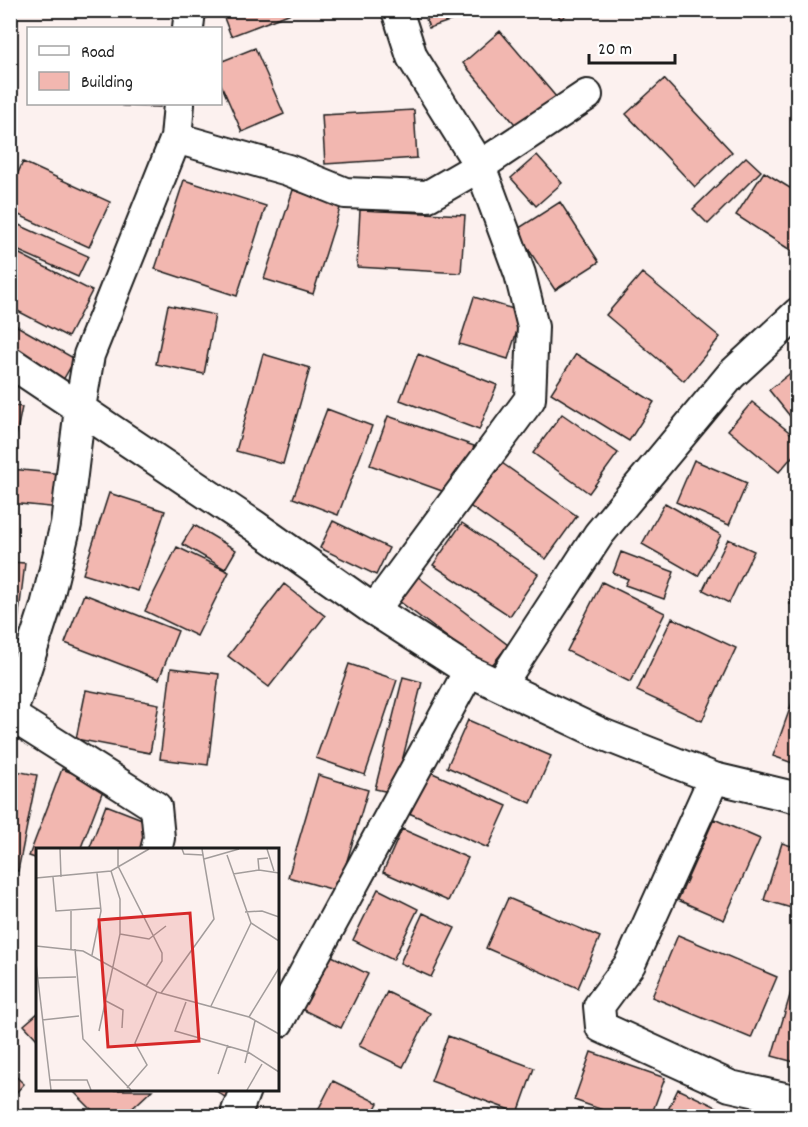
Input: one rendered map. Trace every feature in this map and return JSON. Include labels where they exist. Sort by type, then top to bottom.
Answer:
[{"type":"street","points":[[188,27],[190,10]]},
{"type":"street","points":[[374,610],[530,399],[533,327],[520,274],[480,166],[412,57],[397,10]]},
{"type":"street","points":[[176,138],[288,170],[345,193],[428,196],[480,166],[587,96]]},
{"type":"street","points":[[156,848],[159,838],[156,807],[11,717],[46,606],[66,524],[80,408],[90,355],[176,138],[179,105]]},
{"type":"street","points":[[501,684],[599,534],[731,375],[798,314]]},
{"type":"street","points":[[10,362],[255,526],[374,610],[469,670],[602,734],[714,778],[798,798]]},
{"type":"street","points":[[279,1020],[469,670]]},
{"type":"street","points":[[714,778],[630,964],[599,1006],[601,1027],[730,1086],[798,1101]]},
{"type":"street","points":[[238,1116],[237,1111],[243,1091]]},
{"type":"building","points":[[221,10],[299,10],[231,36]]},
{"type":"building","points":[[423,10],[482,10],[429,28]]},
{"type":"building","points":[[554,10],[572,10],[561,19]]},
{"type":"building","points":[[500,31],[557,98],[520,130],[463,63]]},
{"type":"building","points":[[255,48],[284,114],[242,132],[222,87],[222,61]]},
{"type":"building","points":[[664,79],[732,152],[695,187],[626,114]]},
{"type":"building","points":[[160,105],[160,107],[123,106]]},
{"type":"building","points":[[414,110],[417,158],[325,164],[322,115]]},
{"type":"building","points":[[537,155],[562,183],[536,206],[511,178]]},
{"type":"building","points":[[746,157],[761,171],[708,224],[693,209]]},
{"type":"building","points":[[23,162],[110,202],[89,247],[10,211],[10,190]]},
{"type":"building","points":[[764,172],[798,193],[798,255],[736,215]]},
{"type":"building","points":[[184,180],[266,206],[237,296],[155,269]]},
{"type":"building","points":[[293,190],[341,205],[313,294],[264,279]]},
{"type":"building","points":[[560,202],[599,262],[555,290],[516,230]]},
{"type":"building","points":[[360,210],[465,215],[461,273],[357,267]]},
{"type":"building","points":[[10,221],[88,256],[78,277],[10,247]]},
{"type":"building","points":[[10,249],[92,291],[68,337],[10,307]]},
{"type":"building","points":[[642,273],[720,337],[684,381],[606,315]]},
{"type":"building","points":[[474,297],[523,312],[508,359],[459,344]]},
{"type":"building","points":[[168,305],[215,315],[204,374],[156,364]]},
{"type":"building","points":[[10,322],[75,359],[63,380],[10,350]]},
{"type":"building","points":[[263,354],[310,368],[283,464],[236,451]]},
{"type":"building","points":[[418,354],[497,385],[479,430],[400,400]]},
{"type":"building","points":[[576,354],[654,402],[629,441],[551,393]]},
{"type":"building","points":[[798,367],[798,426],[769,390]]},
{"type":"building","points":[[752,402],[798,439],[798,450],[779,472],[728,430]]},
{"type":"building","points":[[10,405],[22,407],[12,456],[10,456]]},
{"type":"building","points":[[327,409],[372,426],[338,515],[293,498]]},
{"type":"building","points":[[562,414],[618,453],[589,493],[533,453]]},
{"type":"building","points":[[388,416],[474,446],[456,496],[370,465]]},
{"type":"building","points":[[492,456],[577,516],[546,559],[461,500]]},
{"type":"building","points":[[694,460],[747,483],[729,525],[676,502]]},
{"type":"building","points":[[10,469],[64,474],[60,508],[10,503]]},
{"type":"building","points":[[109,493],[165,511],[138,591],[83,574]]},
{"type":"building","points":[[665,503],[721,535],[698,576],[642,544]]},
{"type":"building","points":[[333,521],[389,548],[376,575],[320,548]]},
{"type":"building","points":[[462,523],[538,574],[510,616],[433,565]]},
{"type":"building","points":[[194,525],[236,550],[225,569],[182,544]]},
{"type":"building","points":[[728,539],[754,551],[729,603],[703,590]]},
{"type":"building","points":[[177,547],[229,572],[197,636],[145,611]]},
{"type":"building","points":[[621,552],[674,572],[664,599],[625,585],[628,579],[613,573]]},
{"type":"building","points":[[10,562],[25,563],[18,621],[10,620]]},
{"type":"building","points":[[798,566],[798,605],[790,604]]},
{"type":"building","points":[[413,573],[508,645],[489,669],[395,598]]},
{"type":"building","points":[[602,582],[665,613],[630,682],[567,651]]},
{"type":"building","points":[[284,584],[325,616],[269,687],[228,656]]},
{"type":"building","points":[[84,594],[178,631],[159,679],[65,643]]},
{"type":"building","points":[[672,618],[736,648],[702,721],[637,691]]},
{"type":"building","points":[[349,664],[397,680],[365,775],[316,758]]},
{"type":"building","points":[[171,668],[219,674],[208,765],[160,759]]},
{"type":"building","points":[[403,677],[422,682],[394,793],[375,789]]},
{"type":"building","points":[[798,686],[798,765],[773,756]]},
{"type":"building","points":[[86,690],[159,704],[150,753],[76,739]]},
{"type":"building","points":[[468,720],[551,756],[531,803],[447,767]]},
{"type":"building","points":[[62,769],[105,785],[81,848],[36,848],[36,858],[29,856]]},
{"type":"building","points":[[10,770],[37,775],[18,871],[10,869]]},
{"type":"building","points":[[428,771],[507,806],[488,848],[409,813]]},
{"type":"building","points":[[318,775],[368,790],[338,891],[288,877]]},
{"type":"building","points":[[106,805],[152,823],[143,848],[90,848]]},
{"type":"building","points":[[714,819],[760,839],[724,920],[678,900]]},
{"type":"building","points":[[402,829],[468,858],[448,901],[383,872]]},
{"type":"building","points":[[782,843],[798,848],[798,910],[764,900]]},
{"type":"building","points":[[378,889],[418,909],[393,960],[353,940]]},
{"type":"building","points":[[508,898],[600,937],[578,988],[486,948]]},
{"type":"building","points":[[423,913],[455,928],[431,977],[400,963]]},
{"type":"building","points":[[678,935],[777,977],[751,1038],[652,997]]},
{"type":"building","points":[[322,951],[368,974],[341,1028],[295,1006]]},
{"type":"building","points":[[794,982],[798,983],[798,1063],[772,1056]]},
{"type":"building","points":[[387,992],[430,1013],[403,1067],[359,1046]]},
{"type":"building","points":[[36,1015],[36,1038],[24,1025]]},
{"type":"building","points":[[448,1036],[534,1068],[518,1113],[431,1081]]},
{"type":"building","points":[[591,1052],[665,1078],[651,1116],[620,1116],[574,1100]]},
{"type":"building","points":[[10,1071],[24,1084],[10,1099]]},
{"type":"building","points":[[333,1081],[378,1103],[371,1116],[315,1116]]},
{"type":"building","points":[[678,1089],[721,1109],[718,1116],[665,1116]]},
{"type":"building","points":[[77,1091],[151,1091],[124,1116],[98,1116],[75,1093]]},
{"type":"building","points":[[216,1091],[236,1091],[229,1100]]}]
